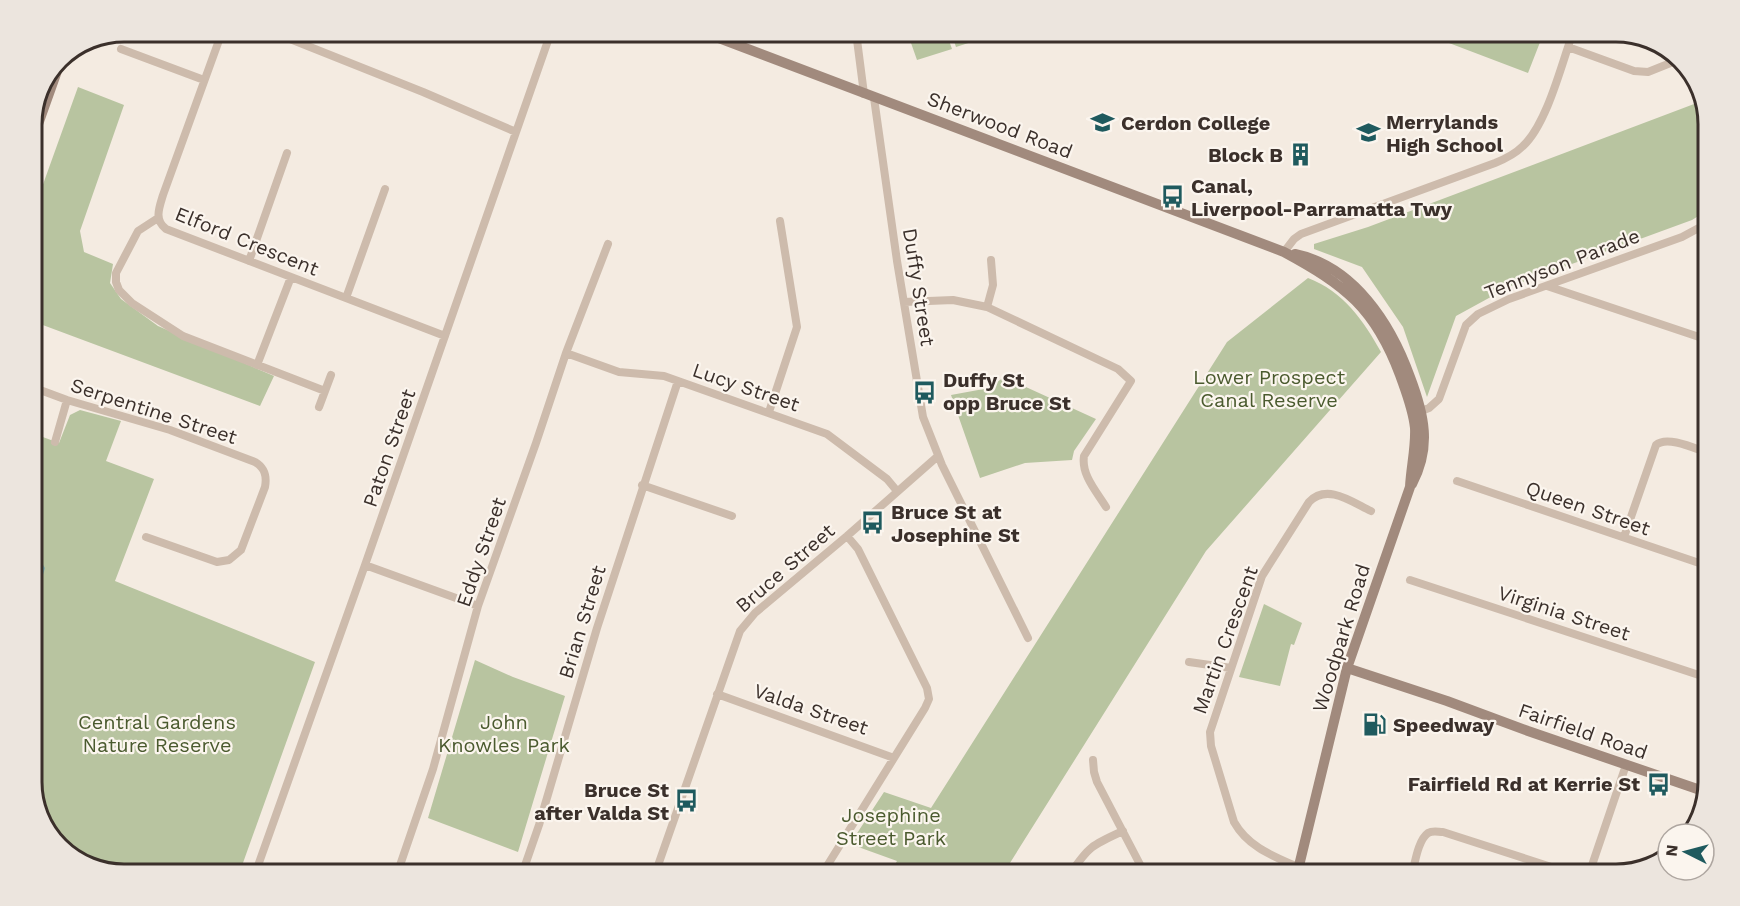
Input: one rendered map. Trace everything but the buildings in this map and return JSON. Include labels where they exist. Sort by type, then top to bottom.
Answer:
[{"type":"main road","name":"Sherwood Road","points":[[741,42],[869,96],[1284,252],[1309,257],[1322,263],[1342,276],[1364,302],[1393,356],[1417,412]]},
{"type":"main road","name":"Woodpark Road","points":[[1299,864],[1347,668],[1410,487],[1417,412]]},
{"type":"main road","name":"Fairfield Road","points":[[1347,668],[1697,789]]},
{"type":"street","name":"Elford Crescent","points":[[218,42],[162,195],[158,218],[161,225],[166,230],[445,336]]},
{"type":"street","points":[[298,42],[516,132]]},
{"type":"street","name":"Paton Street","points":[[259,864],[548,42]]},
{"type":"street","name":"Duffy Street","points":[[858,42],[921,410],[938,456],[1028,638]]},
{"type":"street","points":[[1284,252],[1293,238],[1301,234],[1495,163],[1516,152],[1533,135],[1543,115],[1570,42]]},
{"type":"street","points":[[1568,47],[1634,71],[1648,72],[1671,63]]},
{"type":"street","points":[[121,49],[204,80]]},
{"type":"street","points":[[249,261],[287,153]]},
{"type":"street","points":[[346,298],[385,189]]},
{"type":"street","points":[[158,218],[138,231],[117,268],[116,282],[119,290],[139,308],[183,336],[325,391]]},
{"type":"street","points":[[769,412],[797,327],[780,221]]},
{"type":"street","name":"Tennyson Parade","points":[[1417,412],[1436,404],[1466,325],[1478,314],[1509,299],[1682,237],[1698,228]]},
{"type":"street","name":"Eddy Street","points":[[400,864],[433,768],[478,606],[566,353],[608,244]]},
{"type":"street","points":[[987,307],[993,285],[991,260]]},
{"type":"street","points":[[257,365],[291,277]]},
{"type":"street","points":[[1546,286],[1698,337]]},
{"type":"street","points":[[904,302],[953,300],[987,307],[1118,369],[1131,381],[1084,456],[1083,462],[1089,479],[1106,507]]},
{"type":"street","name":"Lucy Street","points":[[566,353],[619,372],[660,375],[827,434],[887,479],[897,491]]},
{"type":"street","points":[[319,406],[331,375]]},
{"type":"street","name":"Brian Street","points":[[525,864],[597,627],[678,381]]},
{"type":"street","name":"Serpentine Street","points":[[42,391],[170,430],[255,462],[267,469],[265,488],[241,550],[229,560]]},
{"type":"street","points":[[56,442],[67,400]]},
{"type":"street","points":[[1624,537],[1656,445],[1660,441],[1669,441],[1698,450]]},
{"type":"street","name":"Bruce Street","points":[[658,864],[717,693],[744,624],[938,456]]},
{"type":"street","name":"Queen Street","points":[[1457,481],[1698,563]]},
{"type":"street","points":[[642,485],[732,516]]},
{"type":"street","name":"Martin Crescent","points":[[1286,864],[1251,843],[1234,822],[1210,739],[1262,576],[1309,502],[1318,494],[1332,493],[1371,512]]},
{"type":"street","points":[[828,864],[926,708],[928,699],[928,691],[858,549],[847,536]]},
{"type":"street","points":[[146,537],[217,562],[229,560],[234,570]]},
{"type":"street","points":[[365,565],[478,606]]},
{"type":"street","name":"Virginia Street","points":[[1410,579],[1698,675]]},
{"type":"street","points":[[1189,662],[1231,669]]},
{"type":"street","name":"Valda Street","points":[[717,693],[894,758]]},
{"type":"street","points":[[1093,760],[1095,776],[1140,864]]},
{"type":"street","points":[[1592,864],[1626,765]]},
{"type":"street","points":[[1077,864],[1085,852],[1097,843],[1123,831]]},
{"type":"street","points":[[1415,864],[1422,843],[1427,834],[1433,831],[1443,832],[1543,864]]},
{"type":"green space","points":[[950,42],[952,49],[917,60],[911,43]]},
{"type":"green space","points":[[954,42],[971,42],[956,47]]},
{"type":"green space","points":[[1446,42],[1540,42],[1528,73]]},
{"type":"green space","points":[[78,87],[124,105],[80,231],[84,252],[113,264],[110,283],[121,299],[158,326],[274,376],[260,406],[42,325],[42,187]]},
{"type":"green space","points":[[1695,104],[1698,119],[1698,216],[1509,287],[1456,316],[1427,397],[1403,327],[1362,267],[1314,249],[1314,244],[1368,227]]},
{"type":"green space","name":"Lower Prospect Canal Reserve","points":[[1308,278],[1332,291],[1351,308],[1360,318],[1381,352],[1206,551],[1009,864],[895,864],[897,861],[850,844],[884,792],[931,808],[1227,342]]},
{"type":"green space","points":[[1004,377],[1096,419],[1074,451],[1072,460],[1025,463],[980,478],[951,395],[989,388]]},
{"type":"green space","name":"Central Gardens Nature Reserve","points":[[80,410],[121,421],[106,461],[154,479],[115,581],[315,662],[243,864],[124,864],[98,860],[70,844],[62,836],[46,808],[42,787],[42,437],[59,443],[70,415]]},
{"type":"green space","points":[[1264,604],[1302,623],[1294,645],[1291,644],[1280,686],[1239,677]]},
{"type":"green space","name":"John Knowles Park","points":[[475,660],[565,696],[518,852],[428,818]]},
{"type":"place","name":"Cerdon College","points":[[1103,123]]},
{"type":"place","name":"Merrylands High School","points":[[1368,133]]},
{"type":"place","name":"Block B","points":[[1301,155]]},
{"type":"place","name":"Canal, Liverpool-Parramatta Twy","points":[[1173,197]]},
{"type":"place","name":"Duffy St opp Bruce St","points":[[925,392]]},
{"type":"place","name":"Bruce St at Josephine St","points":[[873,523]]},
{"type":"place","name":"Speedway","points":[[1375,725]]},
{"type":"place","name":"Fairfield Rd at Kerrie St","points":[[1658,784]]},
{"type":"place","name":"Bruce St after Valda St","points":[[687,801]]},
{"type":"park label","name":"Josephine Street Park","points":[[891,826]]}]
